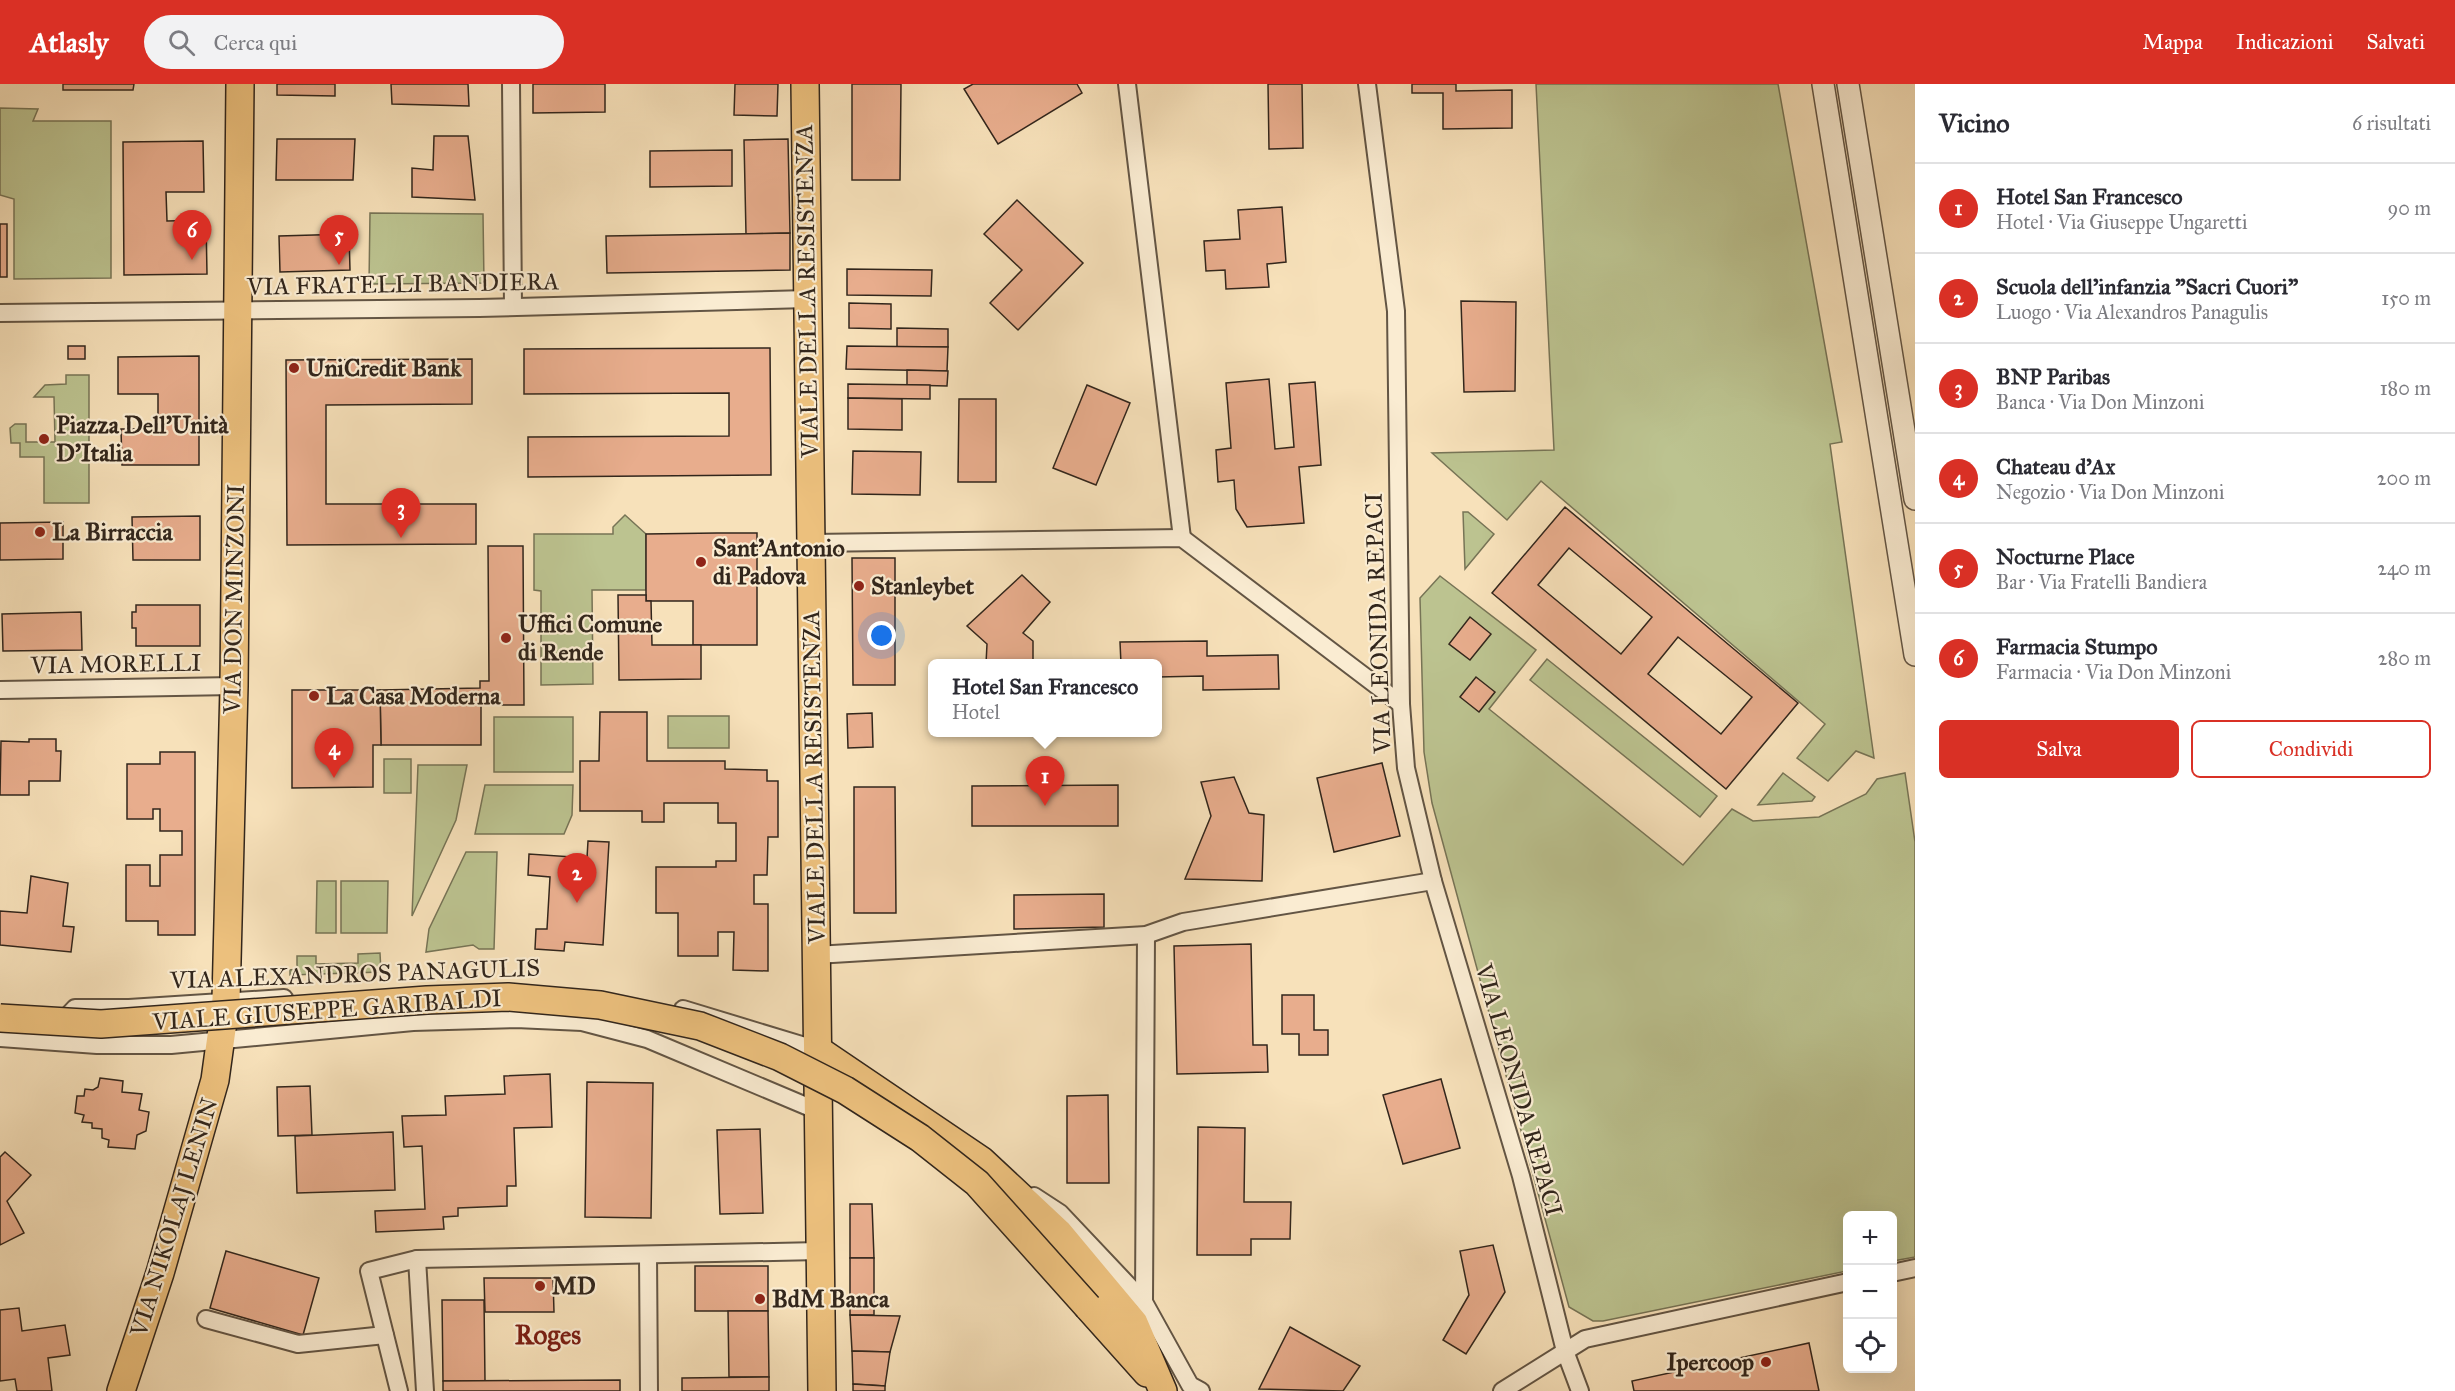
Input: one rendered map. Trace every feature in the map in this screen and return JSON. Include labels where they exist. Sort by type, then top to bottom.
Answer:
[{"type":"main road","name":"VIA DON MINZONI","points":[[220,1041],[226,1000],[234,686],[240,84]]},
{"type":"main road","name":"VIALE DELLA RESISTENZA","points":[[805,84],[822,1391]]},
{"type":"main road","name":"VIALE GIUSEPPE GARIBALDI","points":[[0,1018],[101,1024],[427,1000],[508,997],[600,1005],[700,1026],[780,1057],[845,1090],[920,1138],[977,1183],[1163,1391]]},
{"type":"main road","name":"VIA NIKOLAJ LENIN","points":[[121,1391],[160,1273],[215,1080],[220,1041]]},
{"type":"main road","points":[[818,1050],[982,1161],[1058,1232],[1134,1323],[1163,1391]]},
{"type":"street","points":[[511,84],[513,307]]},
{"type":"street","points":[[1127,84],[1182,538]]},
{"type":"street","name":"VIA LEONIDA REPACI","points":[[1367,84],[1396,311],[1401,704],[1406,768],[1433,880],[1521,1176],[1564,1351],[1580,1391]]},
{"type":"street","points":[[1823,84],[1915,655]]},
{"type":"street","points":[[1848,84],[1915,500]]},
{"type":"street","name":"VIA FRATELLI BANDIERA","points":[[0,313],[513,307],[807,299]]},
{"type":"street","points":[[811,543],[1182,538],[1401,704]]},
{"type":"street","name":"VIA MORELLI","points":[[0,690],[234,686]]},
{"type":"street","points":[[816,955],[1146,935],[1183,922],[1433,880]]},
{"type":"street","points":[[1144,1302],[1146,935]]},
{"type":"street","name":"VIA ALEXANDROS PANAGULIS","points":[[45,1041],[75,1008],[129,1008],[226,1000],[527,988],[621,996],[704,1013],[818,1050]]},
{"type":"street","name":"VIA ALEXANDROS PANAGULIS","points":[[0,1038],[97,1045],[220,1041],[413,1022],[516,1019],[582,1022],[647,1039],[818,1111]]},
{"type":"street","points":[[982,1161],[1060,1213],[1144,1302],[1190,1385],[1201,1391]]},
{"type":"street","points":[[399,1391],[369,1270],[417,1259],[820,1251]]},
{"type":"street","points":[[648,1255],[649,1391]]},
{"type":"street","points":[[417,1259],[425,1391]]},
{"type":"street","points":[[1897,1272],[1915,1268]]},
{"type":"street","points":[[1502,1391],[1585,1340],[1843,1283]]},
{"type":"street","points":[[206,1319],[298,1344],[385,1335]]},
{"type":"green space","points":[[1536,84],[1778,84],[1842,442],[1830,444],[1874,758],[1856,751],[1828,781],[1797,758],[1825,724],[1541,481],[1507,520],[1432,453],[1554,450]]},
{"type":"green space","points":[[0,108],[38,109],[33,121],[111,121],[111,278],[14,279],[14,199],[0,195]]},
{"type":"green space","points":[[370,213],[483,214],[484,283],[369,284]]},
{"type":"green space","points":[[66,375],[89,375],[89,503],[44,503],[44,457],[20,457],[20,443],[11,443],[10,428],[15,424],[26,424],[26,442],[55,442],[54,397],[34,397],[45,385],[66,384]]},
{"type":"green space","points":[[1463,512],[1468,512],[1494,534],[1465,569]]},
{"type":"green space","points":[[625,515],[646,534],[646,590],[592,590],[593,684],[541,685],[541,591],[534,590],[534,534],[613,534],[613,527]]},
{"type":"green space","points":[[1440,576],[1536,650],[1489,709],[1683,865],[1732,809],[1753,821],[1819,817],[1866,794],[1877,779],[1905,773],[1915,842],[1915,1257],[1897,1260],[1897,1211],[1843,1211],[1843,1272],[1603,1321],[1593,1321],[1569,1307],[1432,803],[1424,752],[1420,598]]},
{"type":"green space","points":[[1547,659],[1717,796],[1700,817],[1530,680]]},
{"type":"green space","points":[[668,716],[729,716],[729,748],[668,748]]},
{"type":"green space","points":[[494,717],[573,717],[573,772],[494,772]]},
{"type":"green space","points":[[384,759],[411,759],[411,793],[384,793]]},
{"type":"green space","points":[[418,765],[467,765],[456,820],[412,916]]},
{"type":"green space","points":[[1783,773],[1815,797],[1812,801],[1758,805]]},
{"type":"green space","points":[[485,785],[573,785],[572,815],[564,834],[475,834]]},
{"type":"green space","points":[[466,852],[497,852],[494,949],[479,949],[473,945],[426,952],[429,929]]},
{"type":"green space","points":[[317,881],[336,881],[336,933],[316,933]]},
{"type":"green space","points":[[341,881],[388,881],[387,933],[341,933]]},
{"type":"green space","points":[[380,953],[381,972],[290,975],[290,970],[297,969],[297,956],[316,956],[316,964],[358,963],[358,954]]},
{"type":"building","points":[[63,84],[134,84],[133,90],[63,90]]},
{"type":"building","points":[[277,84],[335,84],[335,96],[277,95]]},
{"type":"building","points":[[391,84],[468,84],[469,106],[392,104]]},
{"type":"building","points":[[533,84],[605,84],[605,112],[533,113]]},
{"type":"building","points":[[735,84],[778,84],[777,116],[734,115]]},
{"type":"building","points":[[852,84],[901,84],[900,180],[852,180]]},
{"type":"building","points":[[973,84],[1077,84],[1082,93],[998,144],[964,89]]},
{"type":"building","points":[[1268,84],[1302,84],[1303,148],[1269,149]]},
{"type":"building","points":[[1412,84],[1456,84],[1456,91],[1512,90],[1512,128],[1443,129],[1443,93],[1412,93]]},
{"type":"building","points":[[434,136],[468,136],[475,200],[412,197],[412,168],[433,170]]},
{"type":"building","points":[[277,139],[355,139],[353,180],[276,180]]},
{"type":"building","points":[[788,139],[790,233],[746,234],[744,140]]},
{"type":"building","points":[[203,141],[204,192],[166,192],[167,221],[206,220],[207,274],[124,275],[123,142]]},
{"type":"building","points":[[732,150],[732,186],[650,187],[650,151]]},
{"type":"building","points":[[1017,200],[1083,263],[1018,330],[990,303],[1022,270],[984,234]]},
{"type":"building","points":[[1282,207],[1286,262],[1267,264],[1269,287],[1226,289],[1225,270],[1206,271],[1204,241],[1240,239],[1238,210]]},
{"type":"building","points":[[0,224],[7,224],[7,277],[0,277]]},
{"type":"building","points":[[790,233],[790,270],[607,273],[606,236]]},
{"type":"building","points":[[349,234],[350,270],[280,272],[279,236]]},
{"type":"building","points":[[847,269],[932,270],[931,296],[847,295]]},
{"type":"building","points":[[1461,301],[1516,302],[1515,391],[1464,392]]},
{"type":"building","points":[[849,303],[891,304],[891,329],[849,328]]},
{"type":"building","points":[[897,328],[948,329],[948,347],[897,347]]},
{"type":"building","points":[[68,346],[85,346],[85,359],[68,359]]},
{"type":"building","points":[[847,346],[948,347],[947,371],[846,369]]},
{"type":"building","points":[[770,348],[771,475],[528,477],[528,437],[729,436],[729,393],[524,394],[524,349]]},
{"type":"building","points":[[199,356],[199,465],[122,465],[121,429],[158,429],[158,394],[118,394],[118,357]]},
{"type":"building","points":[[472,359],[472,404],[326,405],[326,504],[476,504],[476,544],[287,545],[286,360]]},
{"type":"building","points":[[907,370],[948,371],[947,386],[907,385]]},
{"type":"building","points":[[1269,379],[1275,449],[1294,447],[1289,384],[1315,382],[1321,465],[1299,467],[1304,523],[1247,527],[1236,509],[1234,480],[1218,482],[1216,450],[1231,448],[1226,383]]},
{"type":"building","points":[[848,384],[930,385],[930,399],[848,398]]},
{"type":"building","points":[[1087,385],[1130,403],[1096,485],[1053,468]]},
{"type":"building","points":[[848,398],[902,399],[902,430],[848,429]]},
{"type":"building","points":[[959,399],[996,399],[996,482],[958,482]]},
{"type":"building","points":[[853,451],[921,452],[920,495],[852,494]]},
{"type":"building","points":[[1565,507],[1798,703],[1726,789],[1492,593]],"holes":[[[1569,548],[1652,617],[1621,654],[1538,585]],[[1678,637],[1752,697],[1721,734],[1648,674]]]},
{"type":"building","points":[[200,516],[200,560],[133,560],[132,517]]},
{"type":"building","points":[[63,522],[63,559],[0,560],[0,523]]},
{"type":"building","name":"Sant'Antonio di Padova","points":[[757,533],[757,645],[693,645],[693,601],[646,601],[646,534]]},
{"type":"building","name":"Uffici Comune di Rende","points":[[488,546],[523,546],[524,705],[481,705],[481,745],[381,745],[380,690],[480,688],[480,681],[489,681]]},
{"type":"building","points":[[852,558],[895,558],[895,685],[853,685]]},
{"type":"building","points":[[1022,575],[1050,602],[1023,633],[1033,641],[1033,659],[986,659],[987,644],[967,626]]},
{"type":"building","points":[[618,595],[646,595],[646,601],[651,601],[652,645],[701,645],[701,679],[619,680]]},
{"type":"building","points":[[136,605],[200,605],[200,646],[136,646],[136,628],[132,628],[132,612],[136,612]]},
{"type":"building","points":[[81,612],[82,650],[3,651],[2,614]]},
{"type":"building","points":[[1470,617],[1491,634],[1470,660],[1449,644]]},
{"type":"building","points":[[1207,641],[1207,656],[1278,655],[1279,689],[1203,690],[1203,676],[1162,677],[1162,659],[1121,659],[1120,642]]},
{"type":"building","points":[[1476,677],[1495,692],[1479,712],[1460,697]]},
{"type":"building","points":[[292,690],[380,690],[381,745],[373,745],[373,787],[292,788]]},
{"type":"building","points":[[600,712],[647,712],[647,761],[725,761],[725,769],[767,770],[767,781],[778,781],[778,837],[768,837],[767,875],[754,875],[754,904],[768,904],[768,971],[733,970],[734,932],[718,932],[718,956],[678,956],[678,913],[656,913],[656,867],[716,867],[716,861],[736,861],[736,823],[718,823],[718,803],[664,803],[664,822],[642,822],[642,811],[580,811],[580,761],[599,761]]},
{"type":"building","points":[[872,713],[873,747],[848,748],[847,714]]},
{"type":"building","points":[[29,739],[56,739],[56,751],[61,751],[60,781],[29,781],[29,795],[0,795],[1,741],[29,742]]},
{"type":"building","points":[[160,752],[195,752],[195,935],[158,935],[158,921],[126,921],[126,865],[150,865],[150,886],[160,886],[160,855],[182,855],[182,831],[160,831],[160,809],[153,809],[153,819],[127,819],[127,764],[160,764]]},
{"type":"building","points":[[1382,763],[1400,836],[1334,852],[1317,778]]},
{"type":"building","points":[[1234,777],[1249,813],[1264,815],[1262,881],[1185,879],[1211,816],[1201,782]]},
{"type":"building","points":[[1118,785],[1118,826],[972,826],[972,786]]},
{"type":"building","points":[[854,787],[895,787],[896,913],[854,913]]},
{"type":"building","points":[[588,841],[609,842],[603,945],[565,942],[564,951],[535,949],[536,929],[547,929],[550,877],[528,875],[529,854],[587,858]]},
{"type":"building","points":[[31,876],[68,883],[63,926],[74,927],[71,952],[0,945],[0,911],[27,913]]},
{"type":"building","points":[[1104,894],[1104,927],[1014,929],[1014,895]]},
{"type":"building","points":[[1251,944],[1253,1045],[1267,1045],[1268,1072],[1177,1074],[1174,946]]},
{"type":"building","points":[[1282,995],[1314,995],[1314,1030],[1328,1030],[1328,1055],[1299,1055],[1299,1034],[1282,1034]]},
{"type":"building","points":[[550,1074],[552,1127],[514,1128],[516,1186],[507,1186],[507,1206],[458,1208],[458,1216],[443,1217],[444,1229],[376,1232],[375,1211],[425,1209],[422,1146],[404,1147],[402,1116],[446,1115],[445,1096],[505,1094],[504,1076]]},
{"type":"building","points":[[100,1078],[123,1081],[122,1092],[142,1094],[139,1110],[149,1112],[146,1131],[137,1135],[135,1149],[108,1147],[109,1140],[102,1138],[102,1129],[92,1128],[92,1123],[82,1122],[84,1115],[75,1113],[77,1096],[84,1096],[85,1089],[93,1090],[98,1087]]},
{"type":"building","points":[[1441,1079],[1460,1148],[1403,1164],[1383,1095]]},
{"type":"building","points":[[587,1082],[653,1083],[651,1218],[585,1217]]},
{"type":"building","points":[[310,1086],[312,1135],[278,1136],[277,1087]]},
{"type":"building","points":[[1108,1095],[1109,1183],[1067,1183],[1067,1096]]},
{"type":"building","points":[[1198,1127],[1245,1128],[1244,1202],[1291,1202],[1290,1239],[1251,1239],[1251,1255],[1197,1255]]},
{"type":"building","points":[[760,1129],[763,1213],[720,1214],[717,1130]]},
{"type":"building","points":[[393,1132],[395,1190],[297,1193],[295,1136]]},
{"type":"building","points":[[5,1152],[31,1175],[7,1201],[24,1233],[0,1245],[0,1157]]},
{"type":"building","points":[[850,1204],[872,1204],[874,1258],[850,1258]]},
{"type":"building","points":[[1493,1245],[1505,1292],[1466,1354],[1443,1340],[1469,1295],[1460,1251]]},
{"type":"building","points":[[226,1251],[319,1278],[303,1335],[210,1308]]},
{"type":"building","points":[[850,1258],[874,1258],[874,1315],[850,1315]]},
{"type":"building","points":[[695,1266],[768,1266],[768,1311],[695,1311]]},
{"type":"building","points":[[484,1278],[553,1278],[554,1312],[485,1312]]},
{"type":"building","points":[[442,1300],[484,1300],[485,1381],[443,1381]]},
{"type":"building","points":[[19,1308],[22,1331],[65,1325],[70,1355],[48,1358],[52,1391],[17,1391],[15,1379],[0,1381],[0,1310]]},
{"type":"building","points":[[728,1311],[768,1311],[769,1377],[729,1377]]},
{"type":"building","points":[[850,1315],[900,1316],[890,1352],[852,1351]]},
{"type":"building","points":[[1290,1327],[1360,1366],[1343,1391],[1259,1389]]},
{"type":"building","name":"Ipercoop","points":[[1809,1343],[1819,1391],[1634,1391],[1632,1381]]},
{"type":"building","points":[[852,1351],[890,1352],[885,1386],[853,1384]]},
{"type":"building","points":[[769,1377],[769,1391],[682,1391],[682,1378]]},
{"type":"building","points":[[620,1380],[620,1391],[443,1391],[443,1381]]},
{"type":"building","points":[[853,1384],[885,1386],[885,1391],[853,1391]]},
{"type":"place","name":"Farmacia Stumpo","points":[[192,260]]},
{"type":"place","name":"Nocturne Place","points":[[339,265]]},
{"type":"place","name":"UniCredit Bank","points":[[294,368]]},
{"type":"place","name":"Piazza Dell'Unità D'Italia","points":[[44,439]]},
{"type":"place","name":"La Birraccia","points":[[40,532]]},
{"type":"place","name":"BNP Paribas","points":[[401,538]]},
{"type":"place","name":"Sant'Antonio di Padova","points":[[701,562]]},
{"type":"place","name":"Stanleybet","points":[[859,586]]},
{"type":"place","name":"Uffici Comune di Rende","points":[[506,638]]},
{"type":"place","name":"La Casa Moderna","points":[[314,696]]},
{"type":"place","name":"Chateau d'Ax","points":[[334,778]]},
{"type":"place","name":"Hotel San Francesco","points":[[1045,806]]},
{"type":"place","name":"Scuola dell'infanzia \"Sacri Cuori\"","points":[[577,903]]},
{"type":"place","name":"MD","points":[[540,1286]]},
{"type":"place","name":"BdM Banca","points":[[760,1299]]},
{"type":"place","name":"Ipercoop","points":[[1766,1362]]},
{"type":"district","name":"Roges","points":[[548,1335]]}]
